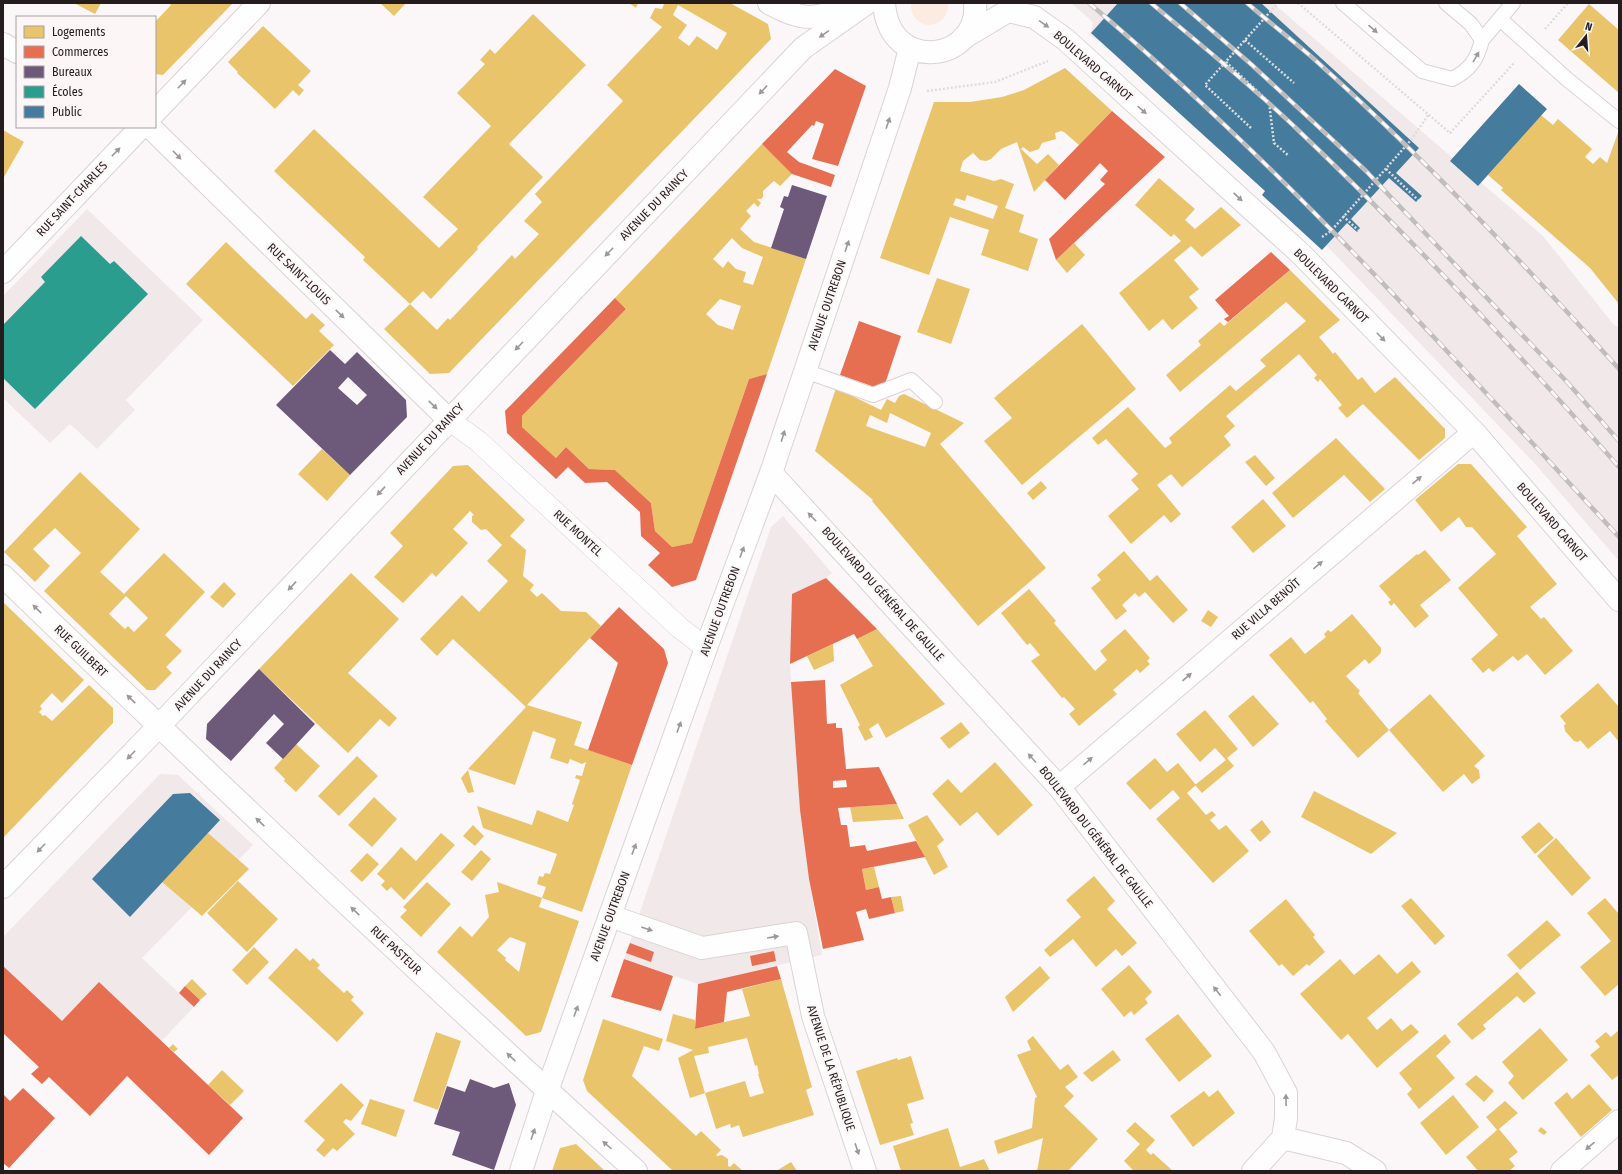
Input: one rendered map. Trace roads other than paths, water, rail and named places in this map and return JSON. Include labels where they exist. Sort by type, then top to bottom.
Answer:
[{"type":"street","points":[[156,111],[259,3]]},
{"type":"street","points":[[769,3],[798,17],[818,17],[836,11],[850,3]]},
{"type":"street","name":"AVENUE DU RAINCY","points":[[3,887],[158,727],[803,48],[867,3]]},
{"type":"street","points":[[884,3],[885,16],[890,29],[898,40],[910,48],[923,52],[937,52],[951,48],[963,38],[1012,7]]},
{"type":"street","points":[[963,38],[974,20],[976,5]]},
{"type":"street","name":"BOULEVARD CARNOT","points":[[1012,7],[1034,18],[1065,39],[1302,255],[1474,432],[1619,600]]},
{"type":"street","points":[[3,44],[16,51]]},
{"type":"street","name":"AVENUE OUTREBON","points":[[521,1171],[610,916],[706,648],[771,473],[900,88],[910,48]]},
{"type":"street","name":"RUE SAINT-CHARLES","points":[[3,272],[140,128]]},
{"type":"street","name":"RUE SAINT-LOUIS","points":[[151,128],[449,420]]},
{"type":"street","name":"RUE MONTEL","points":[[449,420],[478,441],[680,628],[706,648]]},
{"type":"street","name":"RUE VILLA BENOÎT","points":[[1059,786],[1474,432]]},
{"type":"street","name":"BOULEVARD DU GÉNÉRAL DE GAULLE","points":[[771,473],[1059,786],[1264,1052],[1286,1093],[1286,1118],[1283,1138]]},
{"type":"street","name":"RUE GUILBERT","points":[[3,576],[158,727]]},
{"type":"street","name":"RUE PASTEUR","points":[[158,727],[548,1091],[636,1171]]},
{"type":"street","name":"AVENUE DE LA RÉPUBLIQUE","points":[[610,916],[702,948],[796,933],[813,1016],[865,1171]]},
{"type":"street","points":[[1562,1171],[1619,1121]]},
{"type":"street","points":[[1253,1171],[1283,1138],[1346,1153],[1375,1171]]},
{"type":"lane","points":[[1343,3],[1422,71],[1452,79],[1464,73],[1474,62],[1482,40],[1513,3]]},
{"type":"lane","points":[[1446,3],[1471,24],[1482,40]]},
{"type":"lane","points":[[1500,19],[1562,75],[1619,121]]},
{"type":"lane","points":[[804,371],[873,395],[912,380],[935,402]]},
{"type":"railway","points":[[1089,3],[1160,65],[1229,129],[1296,195],[1427,330],[1619,537]]},
{"type":"railway","points":[[1151,3],[1263,98],[1341,171],[1463,296],[1619,467]]},
{"type":"railway","points":[[1180,3],[1252,65],[1366,171],[1567,382],[1619,441]]},
{"type":"railway","points":[[1247,3],[1314,59],[1394,133],[1471,210],[1619,369]]}]
